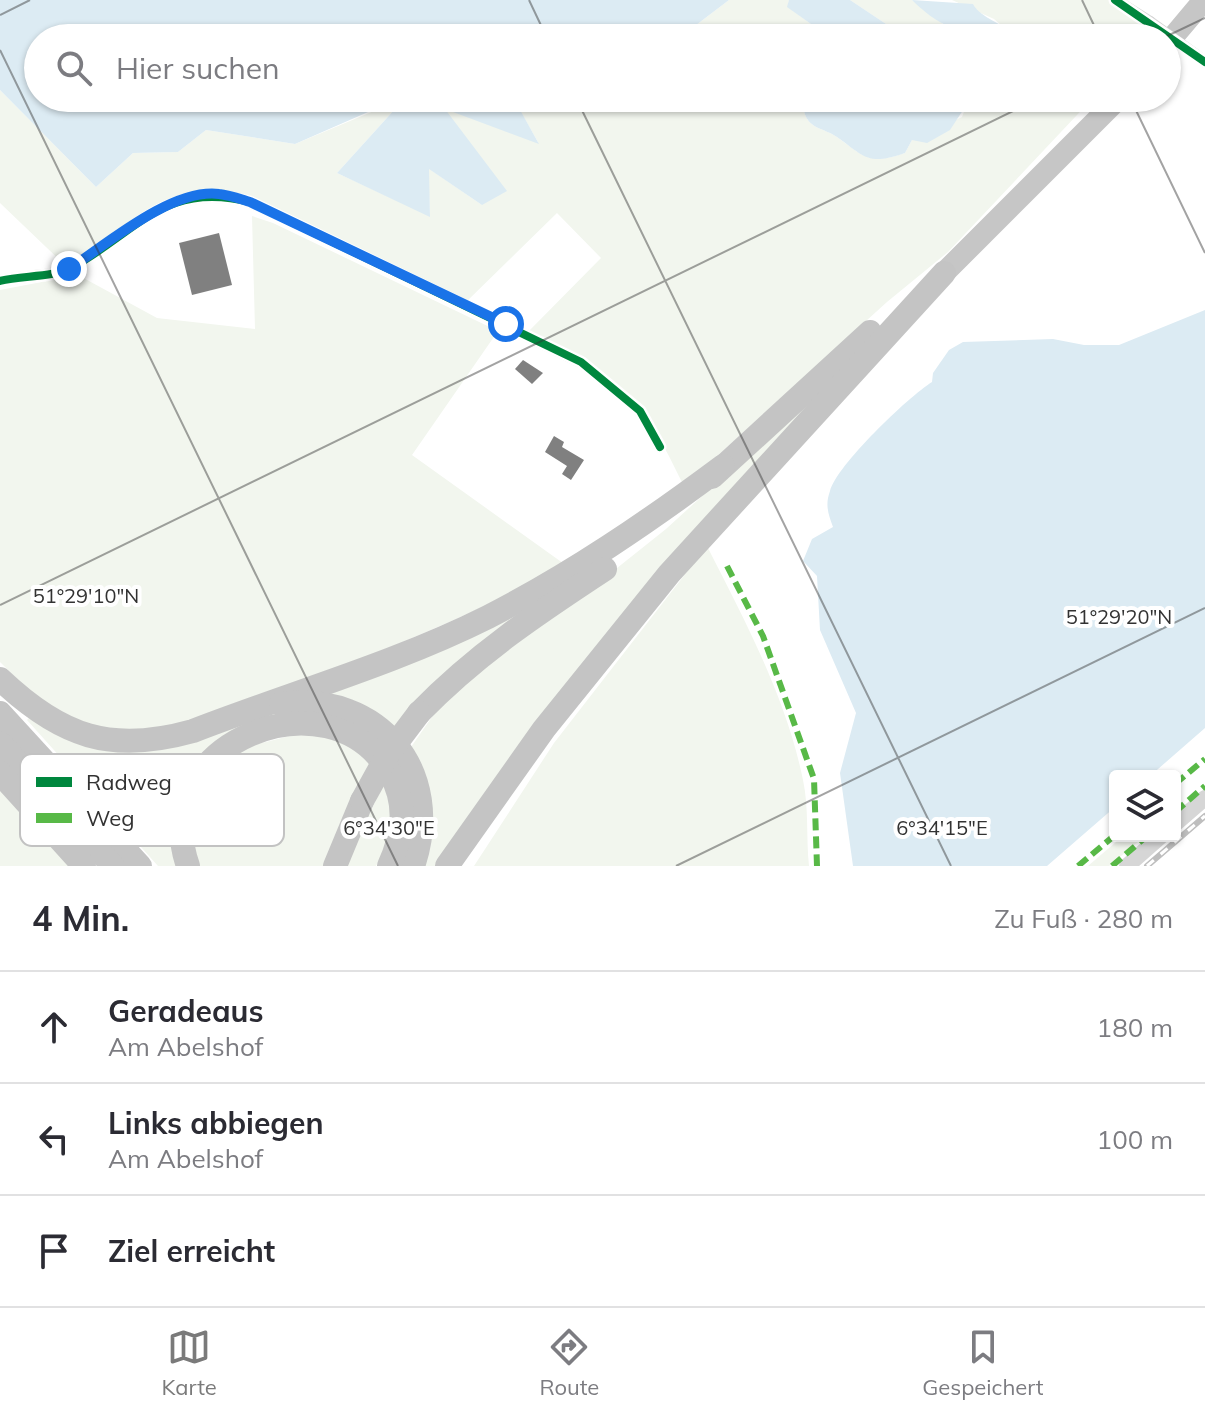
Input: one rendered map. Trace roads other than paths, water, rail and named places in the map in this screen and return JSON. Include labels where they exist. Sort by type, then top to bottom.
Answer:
[{"type":"highway","points":[[1181,27],[1204,0]]},
{"type":"highway","points":[[447,866],[544,729],[669,574],[944,273],[1105,112]]},
{"type":"highway","points":[[335,866],[362,801],[388,754],[419,713],[463,668],[606,568],[659,526],[902,302],[944,273]]},
{"type":"highway","points":[[0,679],[45,719],[89,737],[119,742],[157,741],[413,651],[498,611],[635,532],[723,466]]},
{"type":"highway","points":[[241,713],[293,702],[324,705],[355,712],[384,729],[405,756],[424,814],[421,843],[413,866]]},
{"type":"highway","points":[[0,713],[38,754]]},
{"type":"highway","points":[[219,754],[239,738],[293,724],[322,725],[368,744],[382,759],[400,795],[401,830],[389,866]]},
{"type":"highway","points":[[0,743],[20,765]]},
{"type":"highway","points":[[0,773],[20,795]]},
{"type":"highway","points":[[66,846],[84,866]]},
{"type":"highway","points":[[95,846],[113,866]]},
{"type":"highway","points":[[122,846],[140,866]]},
{"type":"highway","points":[[183,846],[188,866]]},
{"type":"street","points":[[1115,0],[1153,24]]},
{"type":"street","points":[[1181,44],[1205,62]]},
{"type":"street","points":[[0,281],[69,269],[159,210],[197,196],[217,194],[239,199],[581,362],[640,411],[660,447]]},
{"type":"street","points":[[1181,819],[1205,798]]},
{"type":"street","points":[[1127,866],[1154,842]]},
{"type":"railway","points":[[1147,866],[1205,816]]}]
